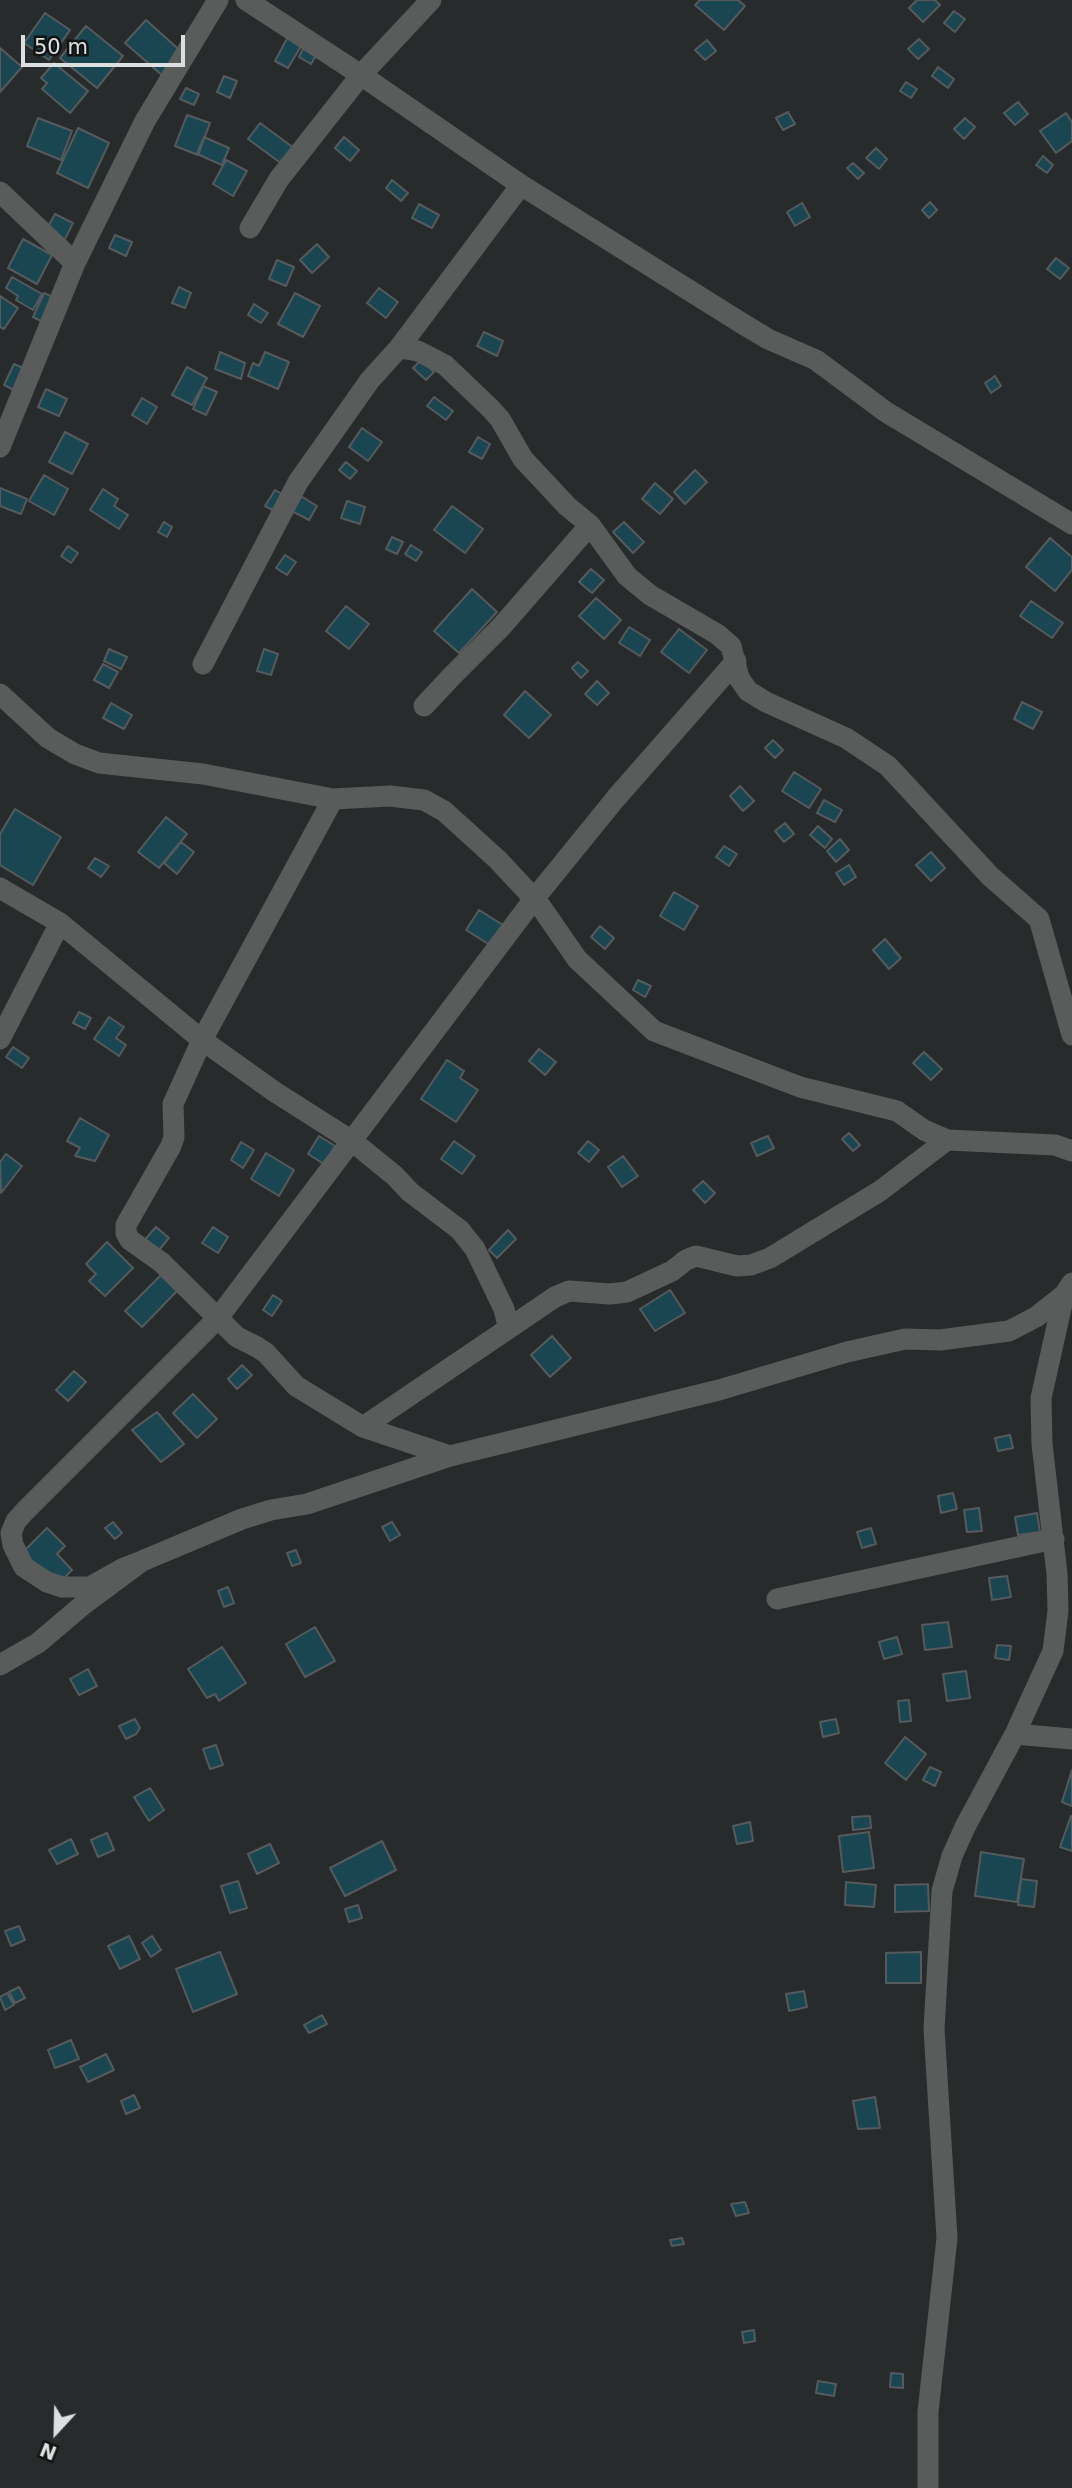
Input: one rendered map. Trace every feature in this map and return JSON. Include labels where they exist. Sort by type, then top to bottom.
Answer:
[{"type":"street","points":[[0,447],[75,264],[145,121],[218,0]]},
{"type":"street","points":[[246,0],[521,185],[751,329],[816,360],[886,412],[1072,524]]},
{"type":"street","points":[[250,228],[279,179],[361,75],[431,0]]},
{"type":"street","points":[[204,664],[298,482],[370,380],[399,348],[521,185]]},
{"type":"street","points":[[0,192],[75,264]]},
{"type":"street","points":[[399,348],[418,351],[445,365],[500,419],[523,459],[537,476],[590,525],[626,576],[650,595],[717,634],[732,646],[739,678],[748,691],[766,702],[846,738],[888,765],[990,876],[1039,919],[1072,1035]]},
{"type":"street","points":[[424,706],[501,627],[590,525]]},
{"type":"street","points":[[736,661],[616,798],[534,899],[218,1318],[16,1521],[11,1533],[13,1545],[24,1567],[47,1582],[62,1587],[90,1587],[124,1568],[242,1519],[271,1510],[307,1504],[450,1456],[719,1390],[846,1352],[905,1339],[940,1340],[1009,1331],[1037,1317],[1068,1289]]},
{"type":"street","points":[[0,694],[48,738],[75,754],[99,763],[203,774],[333,799],[390,796],[424,800],[444,811],[489,852],[534,899],[577,959],[654,1031],[800,1087],[897,1111],[924,1130],[947,1140],[1055,1145],[1072,1151]]},
{"type":"street","points":[[333,799],[202,1040],[173,1104],[174,1137],[171,1146],[126,1225],[125,1233],[130,1240],[161,1262],[237,1337],[266,1353],[296,1385],[363,1427],[450,1456]]},
{"type":"street","points":[[0,888],[60,923],[202,1040],[275,1092],[352,1141],[468,1239],[504,1309],[508,1326]]},
{"type":"street","points":[[0,1039],[60,923]]},
{"type":"street","points":[[363,1427],[508,1326],[555,1297],[569,1291],[610,1294],[627,1292],[696,1256],[737,1266],[751,1265],[771,1258],[880,1191],[947,1140]]},
{"type":"street","points":[[928,2488],[928,2412],[947,2238],[934,2029],[942,1891],[952,1856],[965,1827],[1015,1734],[1054,1651],[1058,1611],[1054,1539],[1042,1444],[1041,1398],[1068,1289]]},
{"type":"street","points":[[777,1599],[1054,1539]]},
{"type":"street","points":[[0,1665],[38,1643],[84,1604],[142,1561]]},
{"type":"street","points":[[1015,1734],[1072,1739]]},
{"type":"building","points":[[700,0],[738,0],[745,6],[724,30],[695,5]]},
{"type":"building","points":[[917,0],[935,0],[940,5],[923,22],[909,8]]},
{"type":"building","points":[[954,11],[965,19],[955,32],[944,23]]},
{"type":"building","points":[[45,13],[70,30],[49,60],[24,43]]},
{"type":"building","points":[[146,20],[185,55],[164,77],[125,43]]},
{"type":"building","points":[[86,26],[123,56],[97,88],[60,58]]},
{"type":"building","points":[[290,33],[304,41],[288,68],[275,61]]},
{"type":"building","points":[[919,39],[929,49],[918,59],[908,49]]},
{"type":"building","points":[[707,40],[716,51],[705,60],[695,50]]},
{"type":"building","points":[[305,45],[318,52],[311,64],[299,57]]},
{"type":"building","points":[[0,48],[22,67],[0,92]]},
{"type":"building","points":[[54,63],[88,91],[70,113],[42,89],[47,83],[41,78]]},
{"type":"building","points":[[938,67],[954,79],[948,88],[932,76]]},
{"type":"building","points":[[224,76],[237,81],[230,98],[217,92]]},
{"type":"building","points":[[906,82],[917,89],[911,98],[900,91]]},
{"type":"building","points":[[186,88],[199,94],[194,105],[180,99]]},
{"type":"building","points":[[1018,102],[1028,114],[1015,125],[1004,113]]},
{"type":"building","points":[[788,112],[795,124],[783,130],[776,118]]},
{"type":"building","points":[[1066,113],[1072,122],[1072,141],[1056,153],[1040,131]]},
{"type":"building","points":[[187,115],[210,123],[198,155],[175,146]]},
{"type":"building","points":[[38,118],[72,131],[61,160],[27,146]]},
{"type":"building","points":[[965,118],[975,127],[964,139],[954,129]]},
{"type":"building","points":[[260,123],[298,151],[286,167],[248,139]]},
{"type":"building","points":[[78,128],[109,143],[88,188],[57,173]]},
{"type":"building","points":[[204,137],[229,148],[222,165],[197,154]]},
{"type":"building","points":[[344,137],[359,150],[350,161],[335,148]]},
{"type":"building","points":[[876,148],[887,159],[879,169],[866,158]]},
{"type":"building","points":[[1043,156],[1053,165],[1047,173],[1036,165]]},
{"type":"building","points":[[226,160],[247,171],[233,196],[213,184]]},
{"type":"building","points":[[853,163],[864,173],[858,179],[847,168]]},
{"type":"building","points":[[392,180],[408,193],[401,201],[386,188]]},
{"type":"building","points":[[930,202],[937,210],[929,218],[922,210]]},
{"type":"building","points":[[802,203],[810,217],[795,226],[787,212]]},
{"type":"building","points":[[419,204],[439,215],[432,228],[412,218]]},
{"type":"building","points":[[55,214],[73,223],[64,241],[45,232]]},
{"type":"building","points":[[115,235],[132,242],[126,256],[109,248]]},
{"type":"building","points":[[23,239],[52,255],[37,284],[8,268]]},
{"type":"building","points":[[317,244],[329,257],[312,273],[300,260]]},
{"type":"building","points":[[1056,258],[1069,268],[1060,279],[1047,269]]},
{"type":"building","points":[[277,260],[294,267],[286,286],[269,279]]},
{"type":"building","points":[[12,277],[42,294],[33,310],[16,300],[18,296],[6,288]]},
{"type":"building","points":[[179,287],[191,293],[185,308],[172,303]]},
{"type":"building","points":[[379,288],[398,302],[386,318],[367,303]]},
{"type":"building","points":[[44,293],[59,300],[47,324],[33,317]]},
{"type":"building","points":[[295,293],[320,306],[303,337],[278,324]]},
{"type":"building","points":[[0,296],[18,308],[4,329],[0,327]]},
{"type":"building","points":[[254,304],[268,313],[261,323],[248,315]]},
{"type":"building","points":[[484,332],[503,341],[497,356],[477,346]]},
{"type":"building","points":[[220,352],[245,363],[241,379],[215,369]]},
{"type":"building","points":[[265,352],[289,362],[278,389],[248,376],[253,363],[259,366]]},
{"type":"building","points":[[421,360],[434,372],[426,380],[413,368]]},
{"type":"building","points":[[14,364],[28,370],[18,392],[4,385]]},
{"type":"building","points":[[187,367],[207,378],[192,405],[172,395]]},
{"type":"building","points":[[995,376],[1001,386],[991,393],[985,383]]},
{"type":"building","points":[[203,386],[217,392],[206,415],[193,409]]},
{"type":"building","points":[[46,389],[67,399],[59,416],[38,407]]},
{"type":"building","points":[[434,397],[453,411],[446,420],[427,406]]},
{"type":"building","points":[[142,398],[157,407],[147,424],[132,415]]},
{"type":"building","points":[[362,428],[382,442],[368,461],[349,447]]},
{"type":"building","points":[[65,432],[88,444],[72,474],[49,462]]},
{"type":"building","points":[[478,437],[490,444],[482,459],[469,452]]},
{"type":"building","points":[[346,462],[357,471],[350,479],[339,470]]},
{"type":"building","points":[[695,470],[707,482],[685,504],[674,492]]},
{"type":"building","points":[[44,475],[68,489],[54,515],[29,501]]},
{"type":"building","points":[[655,483],[673,499],[660,514],[642,499]]},
{"type":"building","points":[[0,488],[27,499],[21,514],[0,506]]},
{"type":"building","points":[[103,489],[118,499],[114,506],[128,515],[119,529],[90,510]]},
{"type":"building","points":[[275,490],[287,497],[278,513],[265,506]]},
{"type":"building","points":[[299,495],[317,506],[309,520],[290,510]]},
{"type":"building","points":[[347,501],[365,507],[360,524],[341,518]]},
{"type":"building","points":[[452,506],[483,529],[465,553],[434,530]]},
{"type":"building","points":[[164,522],[172,527],[167,537],[158,532]]},
{"type":"building","points":[[624,522],[644,542],[633,553],[613,532]]},
{"type":"building","points":[[392,537],[403,542],[397,554],[386,549]]},
{"type":"building","points":[[1050,538],[1072,557],[1072,570],[1055,591],[1026,567]]},
{"type":"building","points":[[411,545],[422,552],[416,561],[405,554]]},
{"type":"building","points":[[68,546],[78,553],[71,563],[61,556]]},
{"type":"building","points":[[285,555],[296,562],[287,575],[276,568]]},
{"type":"building","points":[[591,569],[604,580],[592,593],[579,582]]},
{"type":"building","points":[[472,589],[497,612],[459,653],[434,631]]},
{"type":"building","points":[[596,598],[621,620],[604,639],[579,616]]},
{"type":"building","points":[[1031,601],[1063,623],[1052,638],[1020,616]]},
{"type":"building","points":[[346,606],[369,624],[349,649],[326,631]]},
{"type":"building","points":[[629,627],[650,640],[640,656],[619,643]]},
{"type":"building","points":[[679,629],[707,650],[689,673],[661,652]]},
{"type":"building","points":[[109,649],[127,657],[121,669],[104,661]]},
{"type":"building","points":[[264,649],[278,654],[271,675],[257,671]]},
{"type":"building","points":[[578,662],[588,671],[581,678],[572,668]]},
{"type":"building","points":[[103,664],[118,672],[109,688],[94,680]]},
{"type":"building","points":[[597,681],[609,693],[597,705],[585,694]]},
{"type":"building","points":[[525,691],[551,715],[529,738],[504,715]]},
{"type":"building","points":[[1022,702],[1042,712],[1033,729],[1014,719]]},
{"type":"building","points":[[111,703],[132,715],[124,729],[103,718]]},
{"type":"building","points":[[773,740],[783,750],[775,758],[765,748]]},
{"type":"building","points":[[794,772],[821,789],[809,808],[782,791]]},
{"type":"building","points":[[740,786],[754,801],[743,811],[730,796]]},
{"type":"building","points":[[824,800],[842,810],[835,822],[817,813]]},
{"type":"building","points":[[15,809],[61,837],[33,885],[0,865],[0,834]]},
{"type":"building","points":[[166,817],[187,834],[159,868],[138,852]]},
{"type":"building","points":[[785,823],[794,834],[784,842],[775,831]]},
{"type":"building","points":[[818,826],[832,839],[825,848],[810,835]]},
{"type":"building","points":[[840,839],[849,850],[836,862],[827,851]]},
{"type":"building","points":[[181,842],[194,852],[177,874],[164,863]]},
{"type":"building","points":[[724,846],[737,854],[729,866],[716,857]]},
{"type":"building","points":[[931,852],[945,868],[931,881],[916,865]]},
{"type":"building","points":[[95,858],[109,866],[101,877],[88,868]]},
{"type":"building","points":[[849,865],[856,877],[844,885],[836,873]]},
{"type":"building","points":[[674,892],[698,906],[684,930],[660,916]]},
{"type":"building","points":[[479,910],[503,925],[490,945],[466,930]]},
{"type":"building","points":[[600,926],[614,938],[605,949],[591,937]]},
{"type":"building","points":[[885,939],[901,958],[889,969],[873,950]]},
{"type":"building","points":[[638,980],[651,986],[645,997],[633,990]]},
{"type":"building","points":[[79,1012],[91,1018],[85,1029],[73,1023]]},
{"type":"building","points":[[109,1017],[124,1027],[116,1038],[126,1045],[119,1056],[94,1039]]},
{"type":"building","points":[[13,1047],[29,1058],[22,1068],[6,1057]]},
{"type":"building","points":[[539,1049],[556,1062],[545,1075],[529,1061]]},
{"type":"building","points":[[924,1052],[942,1069],[931,1080],[913,1063]]},
{"type":"building","points":[[447,1060],[464,1071],[460,1078],[478,1090],[456,1122],[421,1099]]},
{"type":"building","points":[[80,1118],[109,1135],[95,1161],[75,1156],[80,1148],[67,1141]]},
{"type":"building","points":[[849,1133],[860,1145],[853,1151],[842,1139]]},
{"type":"building","points":[[319,1136],[335,1146],[324,1164],[308,1154]]},
{"type":"building","points":[[768,1136],[774,1148],[757,1156],[751,1143]]},
{"type":"building","points":[[454,1141],[475,1156],[462,1174],[441,1159]]},
{"type":"building","points":[[588,1141],[599,1150],[589,1162],[578,1153]]},
{"type":"building","points":[[241,1142],[254,1150],[243,1168],[231,1160]]},
{"type":"building","points":[[266,1153],[294,1170],[279,1196],[251,1179]]},
{"type":"building","points":[[6,1154],[22,1166],[1,1193],[0,1162]]},
{"type":"building","points":[[623,1156],[638,1176],[622,1187],[608,1167]]},
{"type":"building","points":[[703,1181],[715,1193],[705,1203],[693,1190]]},
{"type":"building","points":[[156,1227],[169,1238],[155,1255],[141,1244]]},
{"type":"building","points":[[213,1227],[228,1237],[218,1253],[202,1243]]},
{"type":"building","points":[[508,1230],[516,1239],[497,1258],[489,1250]]},
{"type":"building","points":[[107,1242],[133,1268],[105,1296],[89,1281],[96,1274],[86,1264]]},
{"type":"building","points":[[161,1275],[177,1291],[142,1327],[125,1311]]},
{"type":"building","points":[[670,1290],[685,1313],[655,1331],[640,1309]]},
{"type":"building","points":[[273,1295],[282,1301],[272,1316],[263,1310]]},
{"type":"building","points":[[552,1336],[571,1358],[550,1377],[531,1355]]},
{"type":"building","points":[[242,1365],[252,1375],[237,1389],[228,1379]]},
{"type":"building","points":[[74,1371],[86,1382],[68,1401],[56,1390]]},
{"type":"building","points":[[193,1394],[217,1419],[197,1438],[173,1413]]},
{"type":"building","points":[[157,1412],[184,1444],[161,1462],[132,1430]]},
{"type":"building","points":[[1010,1435],[1013,1448],[998,1451],[995,1438]]},
{"type":"building","points":[[953,1493],[957,1509],[941,1513],[938,1496]]},
{"type":"building","points":[[979,1508],[982,1531],[967,1532],[964,1510]]},
{"type":"building","points":[[1037,1513],[1040,1532],[1018,1535],[1015,1517]]},
{"type":"building","points":[[113,1522],[122,1533],[115,1539],[105,1528]]},
{"type":"building","points":[[392,1522],[400,1535],[390,1541],[382,1527]]},
{"type":"building","points":[[47,1528],[65,1546],[57,1554],[72,1570],[51,1591],[18,1557]]},
{"type":"building","points":[[871,1528],[876,1544],[862,1548],[857,1532]]},
{"type":"building","points":[[296,1550],[301,1563],[292,1566],[287,1553]]},
{"type":"building","points":[[1007,1576],[1011,1597],[992,1600],[989,1578]]},
{"type":"building","points":[[228,1587],[234,1603],[224,1607],[218,1591]]},
{"type":"building","points":[[948,1622],[952,1647],[925,1650],[922,1625]]},
{"type":"building","points":[[315,1627],[335,1661],[305,1677],[286,1644]]},
{"type":"building","points":[[897,1637],[902,1654],[884,1659],[879,1642]]},
{"type":"building","points":[[997,1645],[1011,1646],[1009,1660],[995,1658]]},
{"type":"building","points":[[222,1647],[246,1683],[219,1701],[215,1694],[207,1698],[188,1669]]},
{"type":"building","points":[[88,1669],[97,1686],[79,1695],[70,1679]]},
{"type":"building","points":[[966,1671],[970,1698],[947,1701],[943,1674]]},
{"type":"building","points":[[909,1700],[911,1721],[900,1722],[898,1701]]},
{"type":"building","points":[[135,1719],[140,1728],[136,1734],[126,1739],[119,1726]]},
{"type":"building","points":[[836,1719],[839,1733],[823,1737],[820,1722]]},
{"type":"building","points":[[905,1737],[926,1754],[906,1780],[885,1763]]},
{"type":"building","points":[[216,1745],[223,1765],[210,1769],[203,1749]]},
{"type":"building","points":[[930,1767],[941,1772],[935,1786],[923,1780]]},
{"type":"building","points":[[1072,1770],[1072,1806],[1062,1802]]},
{"type":"building","points":[[150,1788],[164,1810],[149,1821],[134,1797]]},
{"type":"building","points":[[870,1816],[871,1828],[853,1830],[852,1817]]},
{"type":"building","points":[[1072,1816],[1072,1851],[1060,1847]]},
{"type":"building","points":[[750,1822],[753,1841],[737,1844],[733,1826]]},
{"type":"building","points":[[869,1832],[874,1868],[843,1872],[839,1836]]},
{"type":"building","points":[[107,1833],[114,1850],[98,1857],[91,1840]]},
{"type":"building","points":[[71,1839],[78,1854],[57,1864],[49,1850]]},
{"type":"building","points":[[382,1841],[396,1870],[345,1896],[330,1868]]},
{"type":"building","points":[[270,1844],[279,1863],[257,1874],[248,1854]]},
{"type":"building","points":[[981,1852],[1024,1859],[1017,1902],[975,1896]]},
{"type":"building","points":[[1021,1879],[1037,1881],[1034,1907],[1018,1905]]},
{"type":"building","points":[[238,1881],[247,1908],[230,1913],[221,1886]]},
{"type":"building","points":[[846,1882],[876,1885],[874,1907],[845,1905]]},
{"type":"building","points":[[928,1884],[929,1911],[895,1912],[895,1885]]},
{"type":"building","points":[[358,1905],[362,1918],[349,1922],[345,1909]]},
{"type":"building","points":[[19,1926],[25,1940],[11,1946],[5,1931]]},
{"type":"building","points":[[129,1936],[140,1959],[120,1969],[108,1946]]},
{"type":"building","points":[[152,1936],[161,1950],[151,1957],[142,1943]]},
{"type":"building","points":[[220,1952],[237,1994],[193,2012],[176,1969]]},
{"type":"building","points":[[921,1952],[921,1983],[886,1983],[886,1953]]},
{"type":"building","points":[[19,1987],[25,1998],[15,2003],[9,1992]]},
{"type":"building","points":[[804,1991],[807,2007],[789,2011],[786,1994]]},
{"type":"building","points":[[7,1993],[14,2005],[5,2010],[0,1997]]},
{"type":"building","points":[[322,2015],[327,2024],[309,2033],[304,2025]]},
{"type":"building","points":[[71,2040],[79,2059],[55,2068],[48,2050]]},
{"type":"building","points":[[106,2054],[114,2070],[88,2082],[80,2067]]},
{"type":"building","points":[[134,2095],[140,2108],[126,2114],[121,2101]]},
{"type":"building","points":[[875,2097],[880,2128],[858,2129],[853,2101]]},
{"type":"building","points":[[745,2202],[749,2213],[736,2216],[731,2204]]},
{"type":"building","points":[[682,2238],[684,2244],[672,2246],[670,2240]]},
{"type":"building","points":[[754,2330],[755,2341],[744,2343],[742,2332]]},
{"type":"building","points":[[891,2373],[903,2374],[903,2388],[890,2387]]},
{"type":"building","points":[[818,2381],[836,2384],[834,2396],[816,2393]]}]
